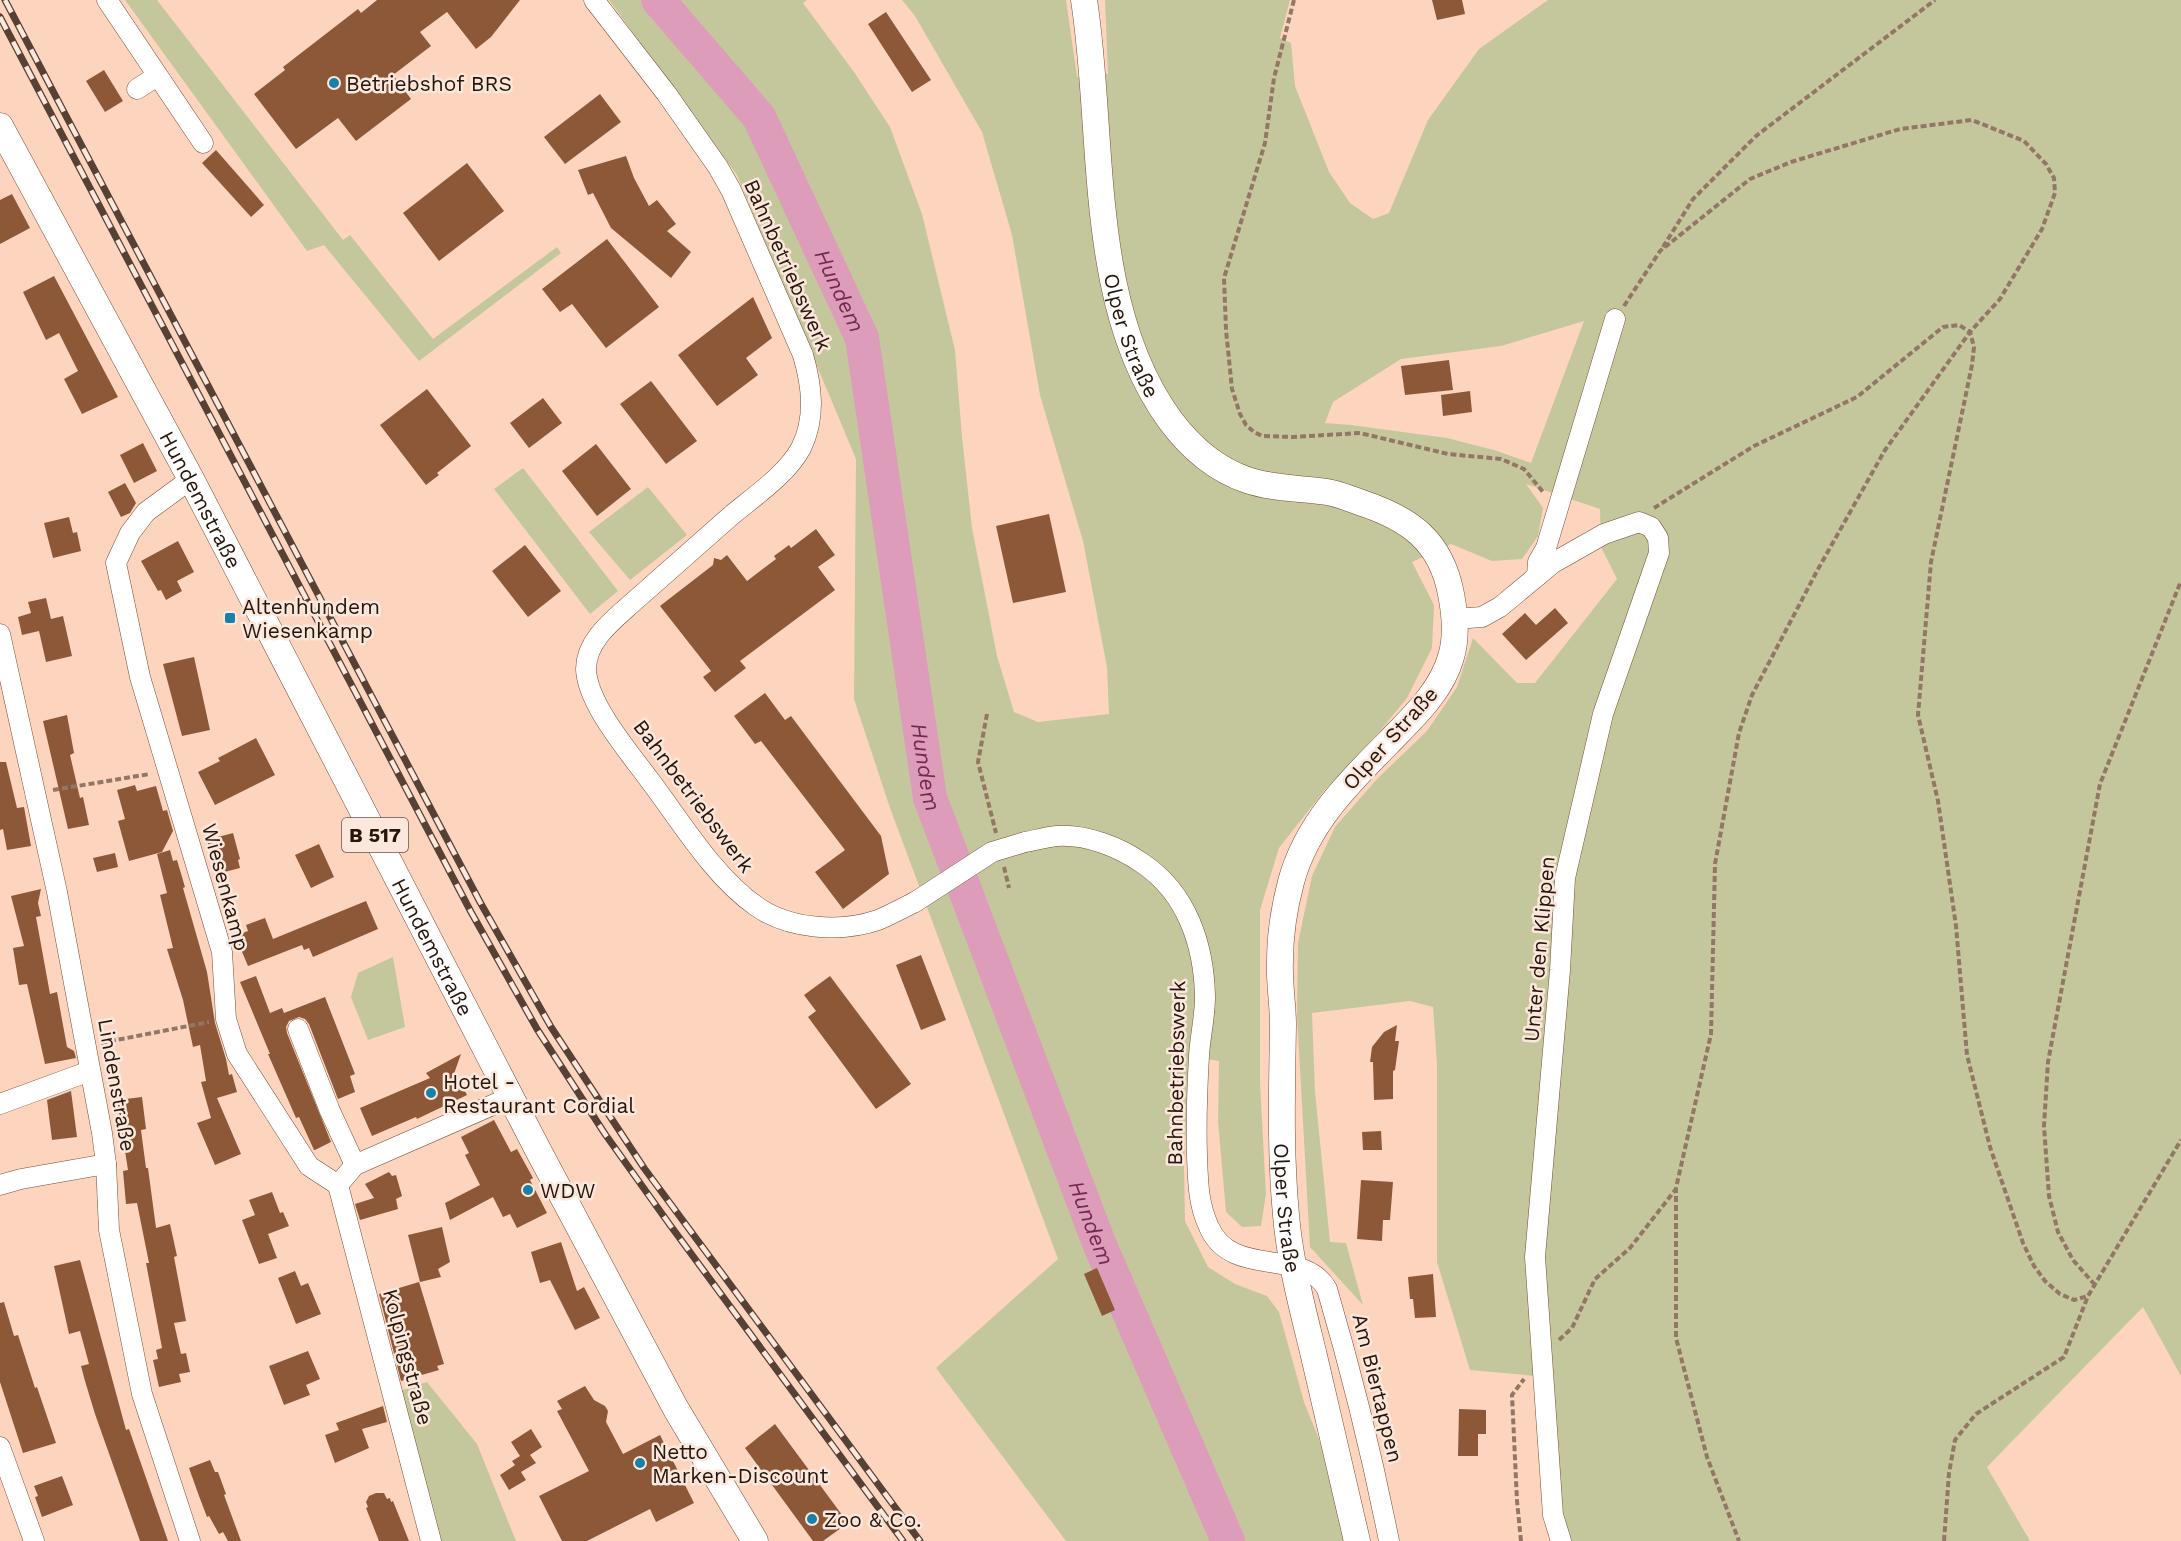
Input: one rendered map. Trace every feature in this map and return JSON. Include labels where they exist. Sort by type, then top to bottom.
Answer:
[{"type":"main road","name":"Olper Straße","points":[[1084,0],[1107,251],[1127,331],[1152,391],[1187,440],[1207,459],[1229,472],[1264,484],[1333,493],[1385,511],[1412,525],[1436,553],[1451,592],[1455,619],[1451,657],[1438,688],[1334,801],[1306,842],[1292,879],[1282,921],[1279,965],[1283,1013],[1281,1115],[1286,1215],[1293,1267],[1357,1541]]},
{"type":"main road","name":"Hundemstraße","points":[[0,126],[191,479],[511,1097],[676,1409],[755,1541]]},
{"type":"street","points":[[107,0],[203,143]]},
{"type":"street","name":"Bahnbetriebswerk","points":[[594,0],[685,119],[731,190],[800,347],[810,377],[812,403],[808,427],[795,458],[766,487],[673,566],[599,634],[586,668],[594,701],[627,750],[719,871],[738,893],[761,910],[783,920],[802,924],[844,927],[877,920],[915,902],[992,852],[1008,846],[1058,836],[1089,840],[1126,852],[1156,872],[1181,902],[1195,932],[1201,960],[1205,998],[1196,1120],[1198,1193],[1201,1210],[1210,1231],[1227,1249],[1242,1257],[1293,1267]]},
{"type":"street","points":[[137,89],[157,76]]},
{"type":"street","points":[[1538,576],[1538,562],[1546,548],[1615,319]]},
{"type":"street","name":"Wiesenkamp","points":[[191,479],[146,512],[130,533],[116,563],[140,677],[222,952],[226,1019],[237,1054],[309,1167],[338,1185]]},
{"type":"street","points":[[1455,619],[1482,616],[1500,607],[1553,563],[1604,534],[1639,522]]},
{"type":"street","name":"Unter den Klippen","points":[[1561,1541],[1553,1515],[1535,1257],[1559,981],[1565,878],[1603,714],[1659,553],[1658,538],[1652,527],[1639,522]]},
{"type":"street","name":"Lindenstraße","points":[[0,634],[57,892],[86,1046],[106,1164],[109,1230],[142,1394],[190,1541]]},
{"type":"street","points":[[298,1029],[330,1111],[355,1165]]},
{"type":"street","points":[[0,1104],[90,1071]]},
{"type":"street","points":[[338,1185],[355,1165],[511,1097]]},
{"type":"street","points":[[0,1185],[21,1179],[106,1164]]},
{"type":"street","name":"Kolpingstraße","points":[[338,1185],[431,1541]]},
{"type":"street","name":"Am Biertappen","points":[[1293,1267],[1317,1275],[1328,1289],[1370,1445],[1389,1541]]},
{"type":"street","points":[[0,1447],[34,1541]]},
{"type":"path","points":[[1294,0],[1274,78],[1264,143],[1224,278],[1232,389],[1240,414],[1246,425],[1262,436],[1292,438],[1360,433],[1448,453],[1501,459],[1524,469],[1557,509]]},
{"type":"path","points":[[1615,319],[1693,199],[1756,136],[1935,0]]},
{"type":"path","points":[[1660,250],[1750,179],[1791,162],[1900,129],[1972,120],[2024,141],[2046,164],[2054,178],[2055,193],[2042,229],[2000,299],[1970,332],[1885,450],[1817,572],[1758,685],[1739,733],[1715,864],[1711,1034],[1676,1188],[1676,1338],[1707,1457],[1739,1541]]},
{"type":"path","points":[[1639,522],[1652,509],[1754,446],[1857,397],[1943,327],[1959,325],[1970,332],[1974,347],[1972,365],[1931,562],[1918,715],[1938,801],[1956,926],[1967,1055],[1990,1147],[2034,1266],[2045,1281],[2060,1294],[2074,1299],[2088,1296]]},
{"type":"path","points":[[2095,1285],[2073,1260],[2058,1232],[2049,1196],[2044,1126],[2049,1062],[2100,784],[2181,581]]},
{"type":"path","points":[[987,714],[978,762],[998,842]]},
{"type":"path","points":[[36,793],[168,771]]},
{"type":"path","points":[[1004,865],[1009,888]]},
{"type":"path","points":[[86,1046],[226,1019]]},
{"type":"path","points":[[1944,1541],[1949,1473],[1955,1440],[1976,1414],[2064,1357],[2088,1296],[2181,1140]]},
{"type":"path","points":[[1521,1541],[1512,1395],[1542,1356],[1572,1328],[1595,1279],[1630,1248],[1676,1188]]},
{"type":"green space","points":[[125,0],[157,0],[343,240],[350,235],[433,339],[557,247],[561,253],[419,361],[324,245],[307,251]]},
{"type":"green space","points":[[609,0],[807,0],[803,3],[854,72],[890,127],[922,214],[955,350],[972,528],[997,656],[1014,712],[1038,722],[1109,714],[1107,667],[1083,541],[1040,395],[1012,235],[982,132],[915,16],[902,0],[1066,0],[1077,77],[1108,74],[1105,0],[1290,0],[1280,38],[1291,43],[1295,86],[1329,172],[1350,203],[1373,219],[1389,213],[1428,120],[1479,49],[1548,0],[2181,0],[2181,1376],[2143,1307],[1987,1467],[2030,1541],[1554,1541],[1536,1376],[1470,1370],[1437,1262],[1437,1064],[1433,1007],[1410,1001],[1312,1013],[1315,1092],[1330,1242],[1346,1243],[1363,1305],[1310,1247],[1297,1015],[1298,943],[1312,876],[1335,827],[1378,778],[1427,731],[1457,687],[1473,638],[1517,683],[1535,683],[1617,579],[1601,547],[1600,509],[1526,484],[1543,508],[1538,536],[1522,559],[1492,561],[1451,544],[1412,562],[1434,605],[1432,648],[1407,698],[1324,791],[1279,848],[1260,910],[1260,1083],[1266,1194],[1261,1226],[1242,1227],[1226,1212],[1218,1121],[1219,1061],[1189,1056],[1184,1167],[1185,1221],[1208,1267],[1235,1284],[1267,1296],[1279,1312],[1304,1402],[1328,1462],[1346,1541],[1066,1541],[936,1368],[1058,1259],[890,808],[854,699],[856,459],[737,175]],"holes":[[[1584,321],[1531,463],[1494,450],[1447,438],[1325,423],[1333,402],[1401,359],[1501,346]]]},
{"type":"green space","points":[[523,468],[618,591],[590,614],[494,489]]},
{"type":"green space","points":[[648,487],[687,535],[630,580],[589,532]]},
{"type":"green space","points":[[393,957],[405,1027],[368,1040],[351,997],[358,973]]},
{"type":"green space","points":[[427,1382],[477,1444],[516,1541],[441,1541],[400,1391]]},
{"type":"building","name":"Betriebshof BRS","points":[[377,0],[520,0],[491,37],[476,49],[447,12],[420,32],[431,46],[393,75],[411,99],[356,141],[338,118],[296,149],[254,94],[285,70],[283,67],[358,9],[361,13]]},
{"type":"building","points":[[1432,0],[1462,0],[1465,14],[1437,20]]},
{"type":"building","points":[[886,12],[931,80],[912,92],[868,24]]},
{"type":"building","points":[[104,70],[123,101],[105,112],[86,81]]},
{"type":"building","points":[[600,94],[621,122],[565,164],[544,137]]},
{"type":"building","points":[[216,150],[264,205],[251,217],[202,163]]},
{"type":"building","points":[[626,156],[634,178],[649,206],[657,200],[676,224],[667,231],[691,252],[671,278],[611,228],[593,193],[588,195],[578,170]]},
{"type":"building","points":[[467,163],[504,211],[439,261],[403,213]]},
{"type":"building","points":[[12,194],[30,228],[0,244],[0,200]]},
{"type":"building","points":[[607,239],[659,307],[606,348],[572,304],[560,312],[542,289]]},
{"type":"building","points":[[54,276],[118,397],[82,414],[64,379],[78,371],[59,333],[46,340],[23,292]]},
{"type":"building","points":[[753,297],[772,338],[746,358],[758,375],[717,406],[678,355]]},
{"type":"building","points":[[1449,360],[1453,390],[1405,395],[1401,366]]},
{"type":"building","points":[[651,381],[697,441],[666,464],[620,404]]},
{"type":"building","points":[[427,389],[471,446],[437,473],[439,475],[426,485],[380,425]]},
{"type":"building","points":[[1470,391],[1472,412],[1443,416],[1441,395]]},
{"type":"building","points":[[543,398],[562,423],[529,448],[510,423]]},
{"type":"building","points":[[143,443],[157,471],[134,483],[120,455]]},
{"type":"building","points":[[596,444],[631,489],[597,516],[562,471]]},
{"type":"building","points":[[125,483],[136,503],[130,513],[121,517],[108,492]]},
{"type":"building","points":[[1049,514],[1066,592],[1013,603],[996,526]]},
{"type":"building","points":[[69,517],[73,533],[77,532],[81,551],[53,558],[44,523]]},
{"type":"building","points":[[816,529],[835,555],[818,567],[835,590],[740,661],[746,668],[715,692],[703,677],[711,671],[660,606],[713,565],[714,558],[721,560],[727,555],[747,581],[776,559],[774,556],[789,545],[791,548]]},
{"type":"building","points":[[178,541],[194,572],[177,581],[182,591],[166,600],[161,590],[158,591],[141,561]]},
{"type":"building","points":[[525,545],[561,591],[528,617],[492,571]]},
{"type":"building","points":[[46,598],[51,619],[63,616],[72,656],[46,662],[39,631],[22,635],[18,617],[31,613],[28,602]]},
{"type":"building","points":[[1555,608],[1568,623],[1526,660],[1502,634],[1525,613],[1536,625]]},
{"type":"building","points":[[194,657],[210,730],[182,736],[163,664]]},
{"type":"building","points":[[765,693],[785,720],[791,716],[881,836],[889,874],[843,909],[815,872],[845,850],[761,741],[755,744],[734,716]]},
{"type":"building","points":[[67,715],[74,753],[70,755],[89,825],[68,829],[43,721]]},
{"type":"building","points":[[256,738],[275,775],[215,805],[198,772],[220,761],[218,758]]},
{"type":"building","points":[[0,762],[6,762],[17,808],[24,807],[31,846],[7,850],[3,829],[0,830]]},
{"type":"building","points":[[135,785],[137,791],[156,786],[163,811],[167,810],[173,831],[162,852],[129,861],[118,821],[125,819],[117,790]]},
{"type":"building","points":[[233,833],[240,868],[217,874],[207,840]]},
{"type":"building","points":[[319,844],[334,877],[311,888],[295,855]]},
{"type":"building","points":[[170,850],[173,861],[177,860],[185,887],[183,888],[207,972],[215,1023],[229,1075],[232,1074],[237,1092],[217,1098],[241,1154],[215,1165],[197,1123],[211,1118],[201,1082],[206,1081],[200,1045],[193,1047],[183,1000],[167,949],[173,948],[160,895],[167,893],[157,854]]},
{"type":"building","points":[[115,853],[118,867],[97,872],[93,858]]},
{"type":"building","points":[[41,889],[38,903],[41,916],[36,917],[50,994],[57,992],[67,1047],[74,1051],[76,1058],[45,1064],[27,984],[19,985],[13,948],[24,946],[11,896]]},
{"type":"building","points":[[366,901],[378,929],[313,957],[309,948],[304,950],[302,945],[248,966],[237,940],[241,938],[240,934],[248,931],[246,925],[265,918],[273,939]]},
{"type":"building","points":[[921,955],[946,1020],[921,1030],[896,965]]},
{"type":"building","points":[[256,976],[270,1013],[282,1008],[284,1013],[325,997],[355,1074],[350,1076],[355,1092],[338,1099],[309,1024],[305,1019],[299,1017],[289,1021],[286,1027],[287,1033],[331,1142],[315,1150],[299,1117],[296,1118],[240,982]]},
{"type":"building","points":[[830,976],[911,1084],[876,1109],[808,1017],[816,1011],[804,995]]},
{"type":"building","points":[[1397,1025],[1395,1041],[1399,1041],[1393,1071],[1393,1099],[1374,1100],[1373,1062],[1370,1062],[1372,1047],[1384,1032]]},
{"type":"building","name":"Hotel - Restaurant Cordial","points":[[461,1054],[450,1085],[459,1080],[467,1095],[417,1119],[416,1117],[372,1136],[360,1108],[430,1078],[426,1073]]},
{"type":"building","points":[[71,1091],[77,1137],[52,1140],[47,1100]]},
{"type":"building","points":[[142,1097],[146,1129],[141,1130],[156,1228],[170,1224],[186,1321],[174,1323],[181,1354],[186,1353],[190,1372],[179,1374],[181,1382],[159,1387],[153,1360],[158,1359],[156,1350],[162,1348],[137,1203],[126,1204],[123,1171],[128,1170],[117,1100]]},
{"type":"building","points":[[494,1120],[511,1152],[517,1149],[533,1178],[530,1180],[547,1213],[517,1228],[510,1214],[503,1217],[493,1197],[450,1220],[445,1203],[480,1185],[465,1155],[469,1153],[461,1137]]},
{"type":"building","points":[[1381,1131],[1382,1150],[1363,1150],[1362,1132]]},
{"type":"building","points":[[389,1172],[392,1176],[396,1175],[402,1196],[396,1199],[398,1209],[360,1220],[355,1204],[374,1198],[365,1184]]},
{"type":"building","points":[[1361,1180],[1393,1182],[1390,1220],[1383,1220],[1382,1241],[1357,1239]]},
{"type":"building","points":[[272,1192],[280,1213],[283,1212],[289,1226],[268,1234],[277,1258],[259,1264],[242,1220],[255,1215],[249,1200]]},
{"type":"building","points":[[442,1227],[450,1262],[438,1269],[441,1277],[420,1282],[408,1235]]},
{"type":"building","points":[[561,1242],[577,1291],[584,1287],[600,1318],[575,1330],[550,1280],[540,1283],[531,1252]]},
{"type":"building","points":[[80,1260],[126,1430],[129,1429],[168,1541],[140,1541],[85,1381],[81,1366],[89,1364],[80,1331],[69,1334],[54,1266]]},
{"type":"building","points":[[1097,1268],[1115,1310],[1102,1316],[1084,1274]]},
{"type":"building","points":[[295,1271],[301,1286],[308,1283],[321,1314],[296,1324],[278,1278]]},
{"type":"building","points":[[1433,1274],[1436,1317],[1415,1318],[1408,1277]]},
{"type":"building","points":[[419,1282],[444,1364],[437,1366],[439,1370],[401,1381],[379,1294]]},
{"type":"building","points":[[4,1302],[14,1336],[18,1335],[56,1443],[23,1453],[0,1382],[0,1303]]},
{"type":"building","points":[[308,1351],[320,1379],[306,1385],[310,1395],[284,1405],[269,1366]]},
{"type":"building","name":"Netto Marken-Discount","points":[[585,1386],[594,1400],[605,1406],[608,1411],[606,1422],[623,1454],[660,1435],[694,1503],[656,1522],[650,1509],[587,1541],[562,1541],[539,1496],[589,1471],[557,1411],[562,1409],[557,1401]]},
{"type":"building","points":[[383,1406],[387,1422],[362,1429],[369,1448],[335,1463],[325,1435],[339,1430],[336,1423]]},
{"type":"building","points":[[1459,1409],[1486,1410],[1486,1434],[1478,1434],[1478,1456],[1458,1456]]},
{"type":"building","points":[[775,1424],[848,1523],[823,1541],[813,1541],[745,1448]]},
{"type":"building","points":[[531,1429],[542,1447],[530,1455],[536,1463],[521,1472],[526,1480],[509,1490],[500,1475],[515,1465],[512,1461],[520,1456],[511,1442]]},
{"type":"building","points":[[210,1460],[215,1472],[218,1472],[241,1541],[228,1541],[223,1532],[219,1534],[209,1516],[207,1517],[189,1468]]},
{"type":"building","points":[[62,1476],[73,1505],[42,1517],[34,1486]]},
{"type":"building","points":[[384,1493],[387,1499],[390,1498],[391,1502],[393,1501],[409,1541],[379,1541],[366,1508],[369,1496]]},
{"type":"waterway","name":"Hundem","points":[[658,0],[759,117],[862,338],[930,798],[1099,1243],[1228,1541]]},
{"type":"railway","points":[[5,0],[480,902],[551,1027],[644,1168],[920,1541]]},
{"type":"railway","points":[[0,17],[471,912],[537,1029],[605,1134],[670,1225],[903,1541]]},
{"type":"place","name":"Betriebshof BRS","points":[[334,83]]},
{"type":"place","name":"Altenhundem Wiesenkamp","points":[[230,618]]},
{"type":"place","name":"Hotel - Restaurant Cordial","points":[[431,1093]]},
{"type":"place","name":"WDW","points":[[528,1190]]},
{"type":"place","name":"Netto Marken-Discount","points":[[640,1463]]},
{"type":"place","name":"Zoo & Co.","points":[[812,1519]]}]
